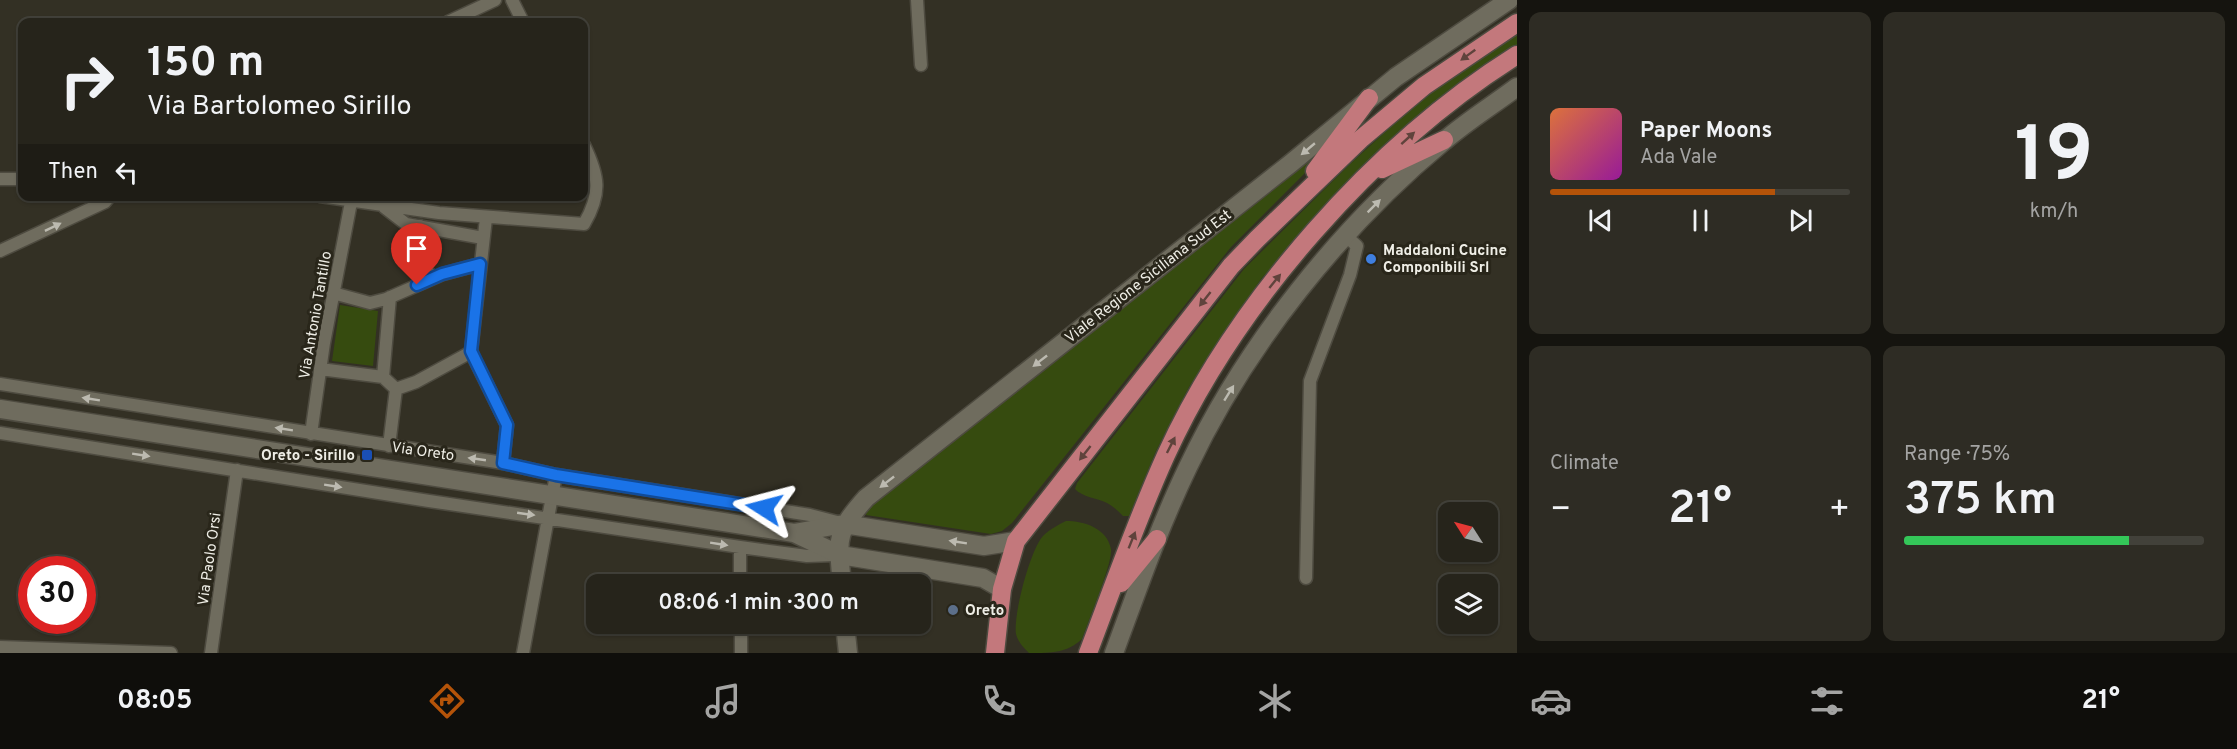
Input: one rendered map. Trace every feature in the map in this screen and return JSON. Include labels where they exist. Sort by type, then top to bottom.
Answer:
[{"type":"main road","points":[[995,653],[1002,589],[1016,541],[1231,266],[1362,138],[1424,87],[1517,23]]},
{"type":"main road","points":[[1088,653],[1166,455],[1199,392],[1270,286],[1319,227],[1367,176],[1442,109],[1517,54]]},
{"type":"main road","points":[[1286,210],[1369,98]]},
{"type":"main road","points":[[1367,176],[1444,140]]},
{"type":"main road","points":[[1105,607],[1126,576],[1157,539]]},
{"type":"street","points":[[458,18],[495,0]]},
{"type":"street","points":[[512,0],[521,18]]},
{"type":"street","points":[[917,0],[921,65]]},
{"type":"street","name":"Viale Regione Siciliana Sud Est","points":[[844,524],[866,498],[1290,164],[1369,98],[1450,38],[1509,0]]},
{"type":"street","points":[[1114,653],[1157,539],[1188,466],[1253,354],[1293,300],[1346,236],[1394,185],[1444,140],[1517,87]]},
{"type":"street","points":[[346,201],[486,218],[584,224],[593,208],[598,185],[588,156]]},
{"type":"street","points":[[0,178],[18,179]]},
{"type":"street","points":[[0,251],[106,201]]},
{"type":"street","name":"Via Antonio Tantillo","points":[[311,434],[333,293],[351,202]]},
{"type":"street","points":[[383,206],[406,224],[483,238]]},
{"type":"street","points":[[486,218],[471,351],[507,425],[503,463]]},
{"type":"street","points":[[420,226],[427,271],[433,278]]},
{"type":"street","points":[[1306,578],[1310,381],[1350,275],[1357,246],[1346,236]]},
{"type":"street","points":[[333,293],[370,303],[433,278],[480,264]]},
{"type":"street","points":[[383,377],[390,297]]},
{"type":"street","points":[[396,389],[416,382],[471,351]]},
{"type":"street","points":[[320,369],[383,377],[396,389]]},
{"type":"street","name":"Via Oreto","points":[[0,384],[503,463],[556,475],[810,515],[844,524]]},
{"type":"street","points":[[389,446],[396,389]]},
{"type":"street","name":"Via Oreto","points":[[0,409],[794,533]]},
{"type":"street","points":[[0,433],[429,501],[740,547],[807,556],[840,555],[983,578],[1002,589]]},
{"type":"street","name":"Via Paolo Orsi","points":[[211,653],[237,470]]},
{"type":"street","points":[[523,653],[556,475]]},
{"type":"street","points":[[841,574],[840,539],[844,524]]},
{"type":"street","points":[[794,533],[844,524],[984,546],[1016,541]]},
{"type":"street","points":[[794,533],[840,555]]},
{"type":"street","points":[[740,547],[740,574]]},
{"type":"street","points":[[741,634],[741,653]]},
{"type":"street","points":[[846,634],[848,653]]},
{"type":"street","points":[[0,647],[79,652],[171,653]]},
{"type":"green space","points":[[1517,32],[1517,47],[1313,222],[1261,279],[1189,387],[1156,451],[1129,516],[1123,516],[1109,504],[1075,489],[1077,483],[1244,269],[1350,164],[1429,92]]},
{"type":"green space","points":[[1317,153],[1321,157],[1231,247],[1012,523],[1002,531],[991,534],[866,515],[868,506]]},
{"type":"green space","points":[[340,305],[378,311],[373,366],[332,361]]},
{"type":"green space","points":[[1066,521],[1087,524],[1100,531],[1109,542],[1111,556],[1082,639],[1071,647],[1058,651],[1029,653],[1016,634],[1017,613],[1024,584],[1038,543],[1051,529]]},
{"type":"place","name":"Maddaloni Cucine Componibili Srl","points":[[1371,259]]},
{"type":"place","name":"Oreto - Sirillo","points":[[367,455]]},
{"type":"place","name":"Oreto","points":[[953,610]]},
{"type":"route","points":[[417,285],[442,274],[480,264],[471,351],[507,425],[503,463],[556,475],[764,508]]}]
